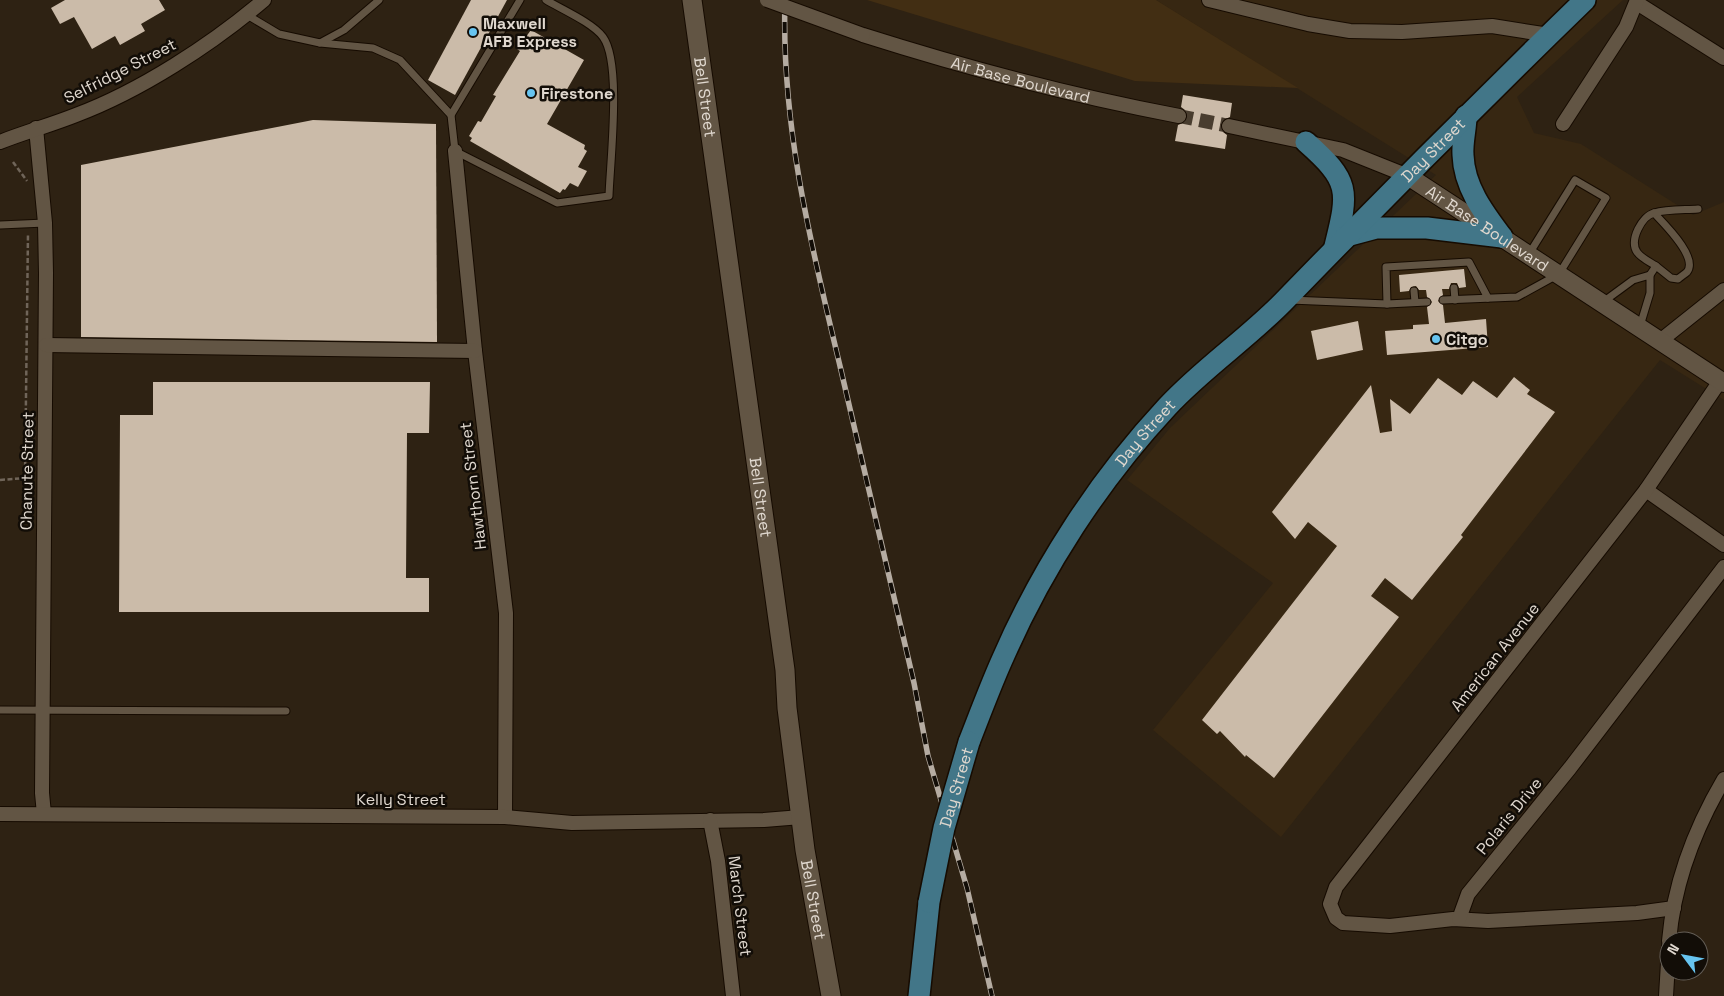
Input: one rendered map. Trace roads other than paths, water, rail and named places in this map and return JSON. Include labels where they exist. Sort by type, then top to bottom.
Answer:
[{"type":"main road","name":"Bell Street","points":[[692,0],[785,670],[786,708],[801,817],[831,996]]},
{"type":"main road","name":"Day Street","points":[[919,996],[929,902],[944,828],[969,742],[1002,659],[1030,603],[1060,550],[1092,500],[1168,406],[1285,300],[1340,241],[1585,0]]},
{"type":"main road","points":[[1466,116],[1463,154],[1466,176],[1479,206],[1502,237]]},
{"type":"main road","points":[[1306,142],[1330,163],[1341,181],[1345,201],[1340,241],[1376,228],[1427,228],[1502,237]]},
{"type":"street","points":[[247,15],[264,0]]},
{"type":"street","name":"Air Base Boulevard","points":[[767,0],[863,35],[934,58],[1010,78],[1179,116]]},
{"type":"street","points":[[1210,0],[1308,24],[1350,31],[1402,32],[1492,26],[1549,35]]},
{"type":"street","points":[[1563,124],[1626,27],[1637,1],[1724,58]]},
{"type":"street","name":"Selfridge Street","points":[[0,142],[77,115],[147,80],[186,58],[247,15]]},
{"type":"street","name":"Air Base Boulevard","points":[[1229,126],[1343,150],[1408,176],[1640,326],[1722,382]]},
{"type":"street","name":"Chanute Street","points":[[36,128],[45,223],[46,345],[42,710],[42,793],[44,814]]},
{"type":"street","name":"Hawthorn Street","points":[[455,151],[475,350],[506,613],[505,817]]},
{"type":"street","points":[[1660,341],[1724,290]]},
{"type":"street","points":[[46,345],[475,350]]},
{"type":"street","name":"American Avenue","points":[[1459,920],[1390,926],[1354,925],[1336,918],[1330,904],[1332,895],[1370,845],[1646,490],[1722,382]]},
{"type":"street","points":[[1646,490],[1724,545]]},
{"type":"street","name":"Polaris Drive","points":[[1459,920],[1468,894],[1570,768],[1724,567]]},
{"type":"street","points":[[1671,931],[1678,883],[1690,848],[1724,779]]},
{"type":"street","name":"Kelly Street","points":[[0,814],[505,817],[572,822],[764,820],[801,817]]},
{"type":"street","name":"March Street","points":[[710,820],[718,861],[734,996]]},
{"type":"street","points":[[1459,920],[1505,920],[1637,913],[1674,908]]},
{"type":"street","points":[[1666,996],[1667,981]]},
{"type":"lane","points":[[320,43],[344,30],[379,0]]},
{"type":"lane","points":[[451,114],[520,0]]},
{"type":"lane","points":[[247,15],[279,34],[320,43],[373,48],[400,60],[451,114],[455,151],[557,202],[609,196],[613,112],[607,45],[597,31],[546,0]]},
{"type":"lane","points":[[1443,300],[1517,297],[1559,274],[1606,198],[1575,180],[1529,255]]},
{"type":"lane","points":[[1654,213],[1687,254],[1690,265],[1688,271],[1678,279],[1671,278],[1638,254],[1635,249],[1637,231],[1645,218],[1654,213],[1698,209]]},
{"type":"lane","points":[[0,224],[45,223]]},
{"type":"lane","points":[[1386,304],[1386,267],[1413,265],[1434,268],[1452,267],[1469,262],[1488,298]]},
{"type":"lane","points":[[1413,265],[1413,274]]},
{"type":"lane","points":[[1640,326],[1650,293],[1650,275],[1656,266]]},
{"type":"lane","points":[[1603,302],[1633,280],[1650,275]]},
{"type":"lane","points":[[1454,288],[1455,300]]},
{"type":"lane","points":[[1414,291],[1415,302]]},
{"type":"lane","points":[[1285,300],[1386,304],[1427,302]]},
{"type":"lane","points":[[0,710],[286,711]]},
{"type":"tunnel","points":[[1179,116],[1229,126]]},
{"type":"railway","points":[[785,0],[785,47],[788,93],[793,139],[809,230],[914,683],[928,756],[967,888],[992,996]]},
{"type":"place","name":"Maxwell AFB Express","points":[[473,32]]},
{"type":"place","name":"Firestone","points":[[531,93]]},
{"type":"place","name":"Citgo","points":[[1436,339]]}]
